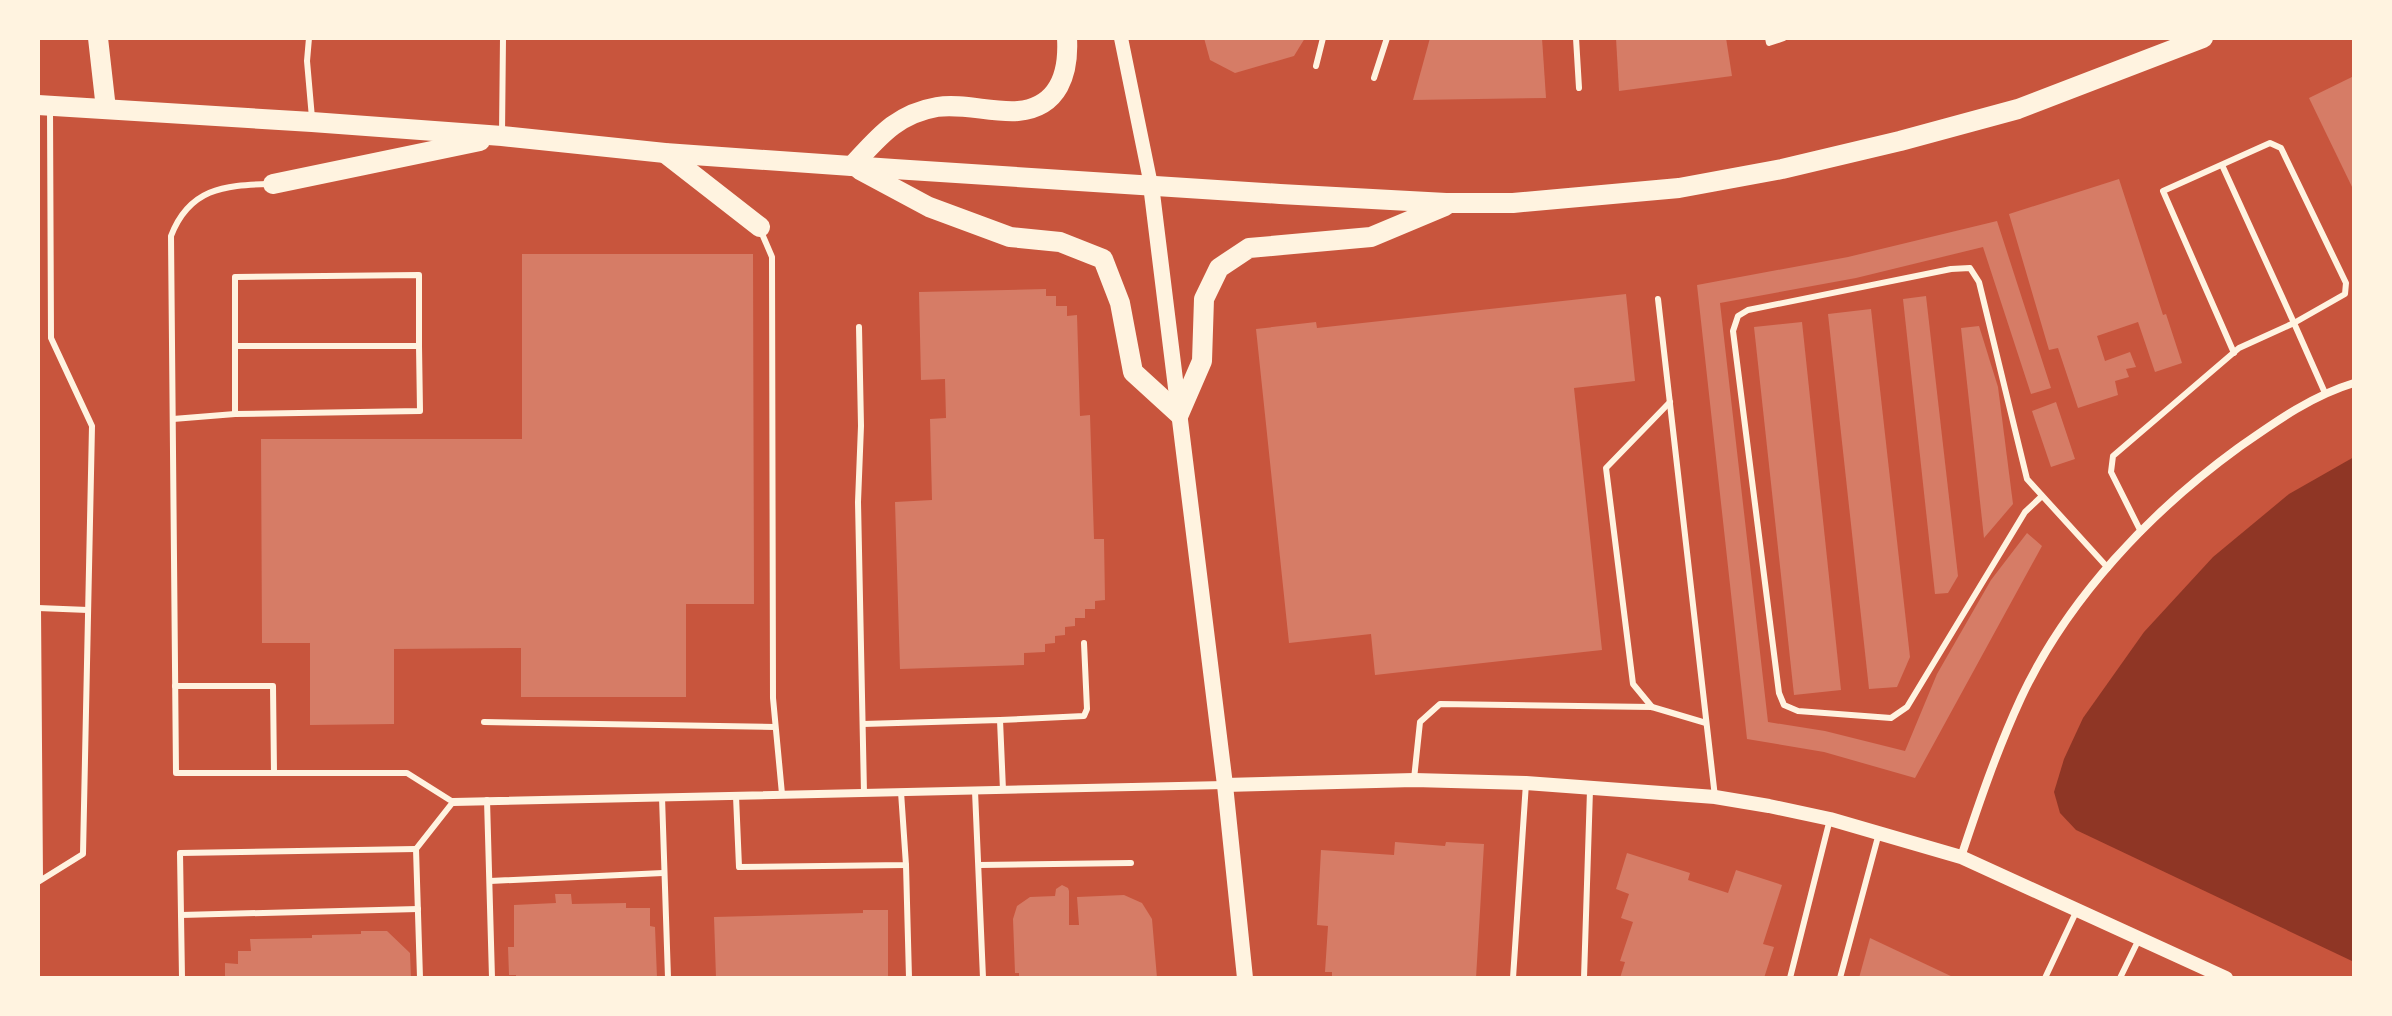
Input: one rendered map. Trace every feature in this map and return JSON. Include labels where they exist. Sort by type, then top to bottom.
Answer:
[{"type":"main road","points":[[98,38],[106,109]]},
{"type":"main road","points":[[852,166],[892,123],[937,107],[1019,111],[1046,101],[1063,83],[1068,58],[1067,38]]},
{"type":"main road","points":[[44,105],[502,136],[665,153],[852,166],[1452,203],[1513,203],[1679,188],[1782,169],[1900,141],[2018,109],[2203,38]]},
{"type":"main road","points":[[273,184],[502,136]]},
{"type":"main road","points":[[665,153],[760,227]]},
{"type":"main road","points":[[852,166],[929,207],[1010,237],[1060,242],[1103,259],[1120,303],[1133,372],[1179,414]]},
{"type":"main road","points":[[1151,185],[1225,785],[1245,978]]},
{"type":"main road","points":[[1179,414],[1202,361],[1204,299],[1219,268],[1249,248],[1371,237],[1452,203]]},
{"type":"street","points":[[1121,38],[1151,185]]},
{"type":"street","points":[[1961,857],[1995,760],[2022,697],[2052,644],[2108,568],[2141,532],[2207,471],[2267,428],[2325,393],[2354,383]]},
{"type":"street","points":[[453,802],[1414,780],[1526,783],[1715,797],[1830,819],[1961,857],[2226,978]]},
{"type":"lane","points":[[309,38],[307,61],[312,122]]},
{"type":"lane","points":[[502,136],[503,38]]},
{"type":"lane","points":[[1316,66],[1323,38]]},
{"type":"lane","points":[[1374,78],[1387,38]]},
{"type":"lane","points":[[1576,38],[1579,88]]},
{"type":"lane","points":[[1768,38],[1769,43],[1784,38]]},
{"type":"lane","points":[[39,881],[83,854],[92,426],[51,338],[44,105]]},
{"type":"lane","points":[[2141,532],[2111,472],[2113,456],[2234,353],[2345,294],[2346,283],[2281,148],[2270,143],[2163,191],[2234,353]]},
{"type":"lane","points":[[2222,165],[2325,393]]},
{"type":"lane","points":[[273,184],[235,185],[211,191],[194,201],[178,217],[171,236],[176,773],[407,773],[453,802],[416,849],[420,978]]},
{"type":"lane","points":[[760,227],[772,257],[773,698],[782,794]]},
{"type":"lane","points":[[2042,496],[2025,512],[1907,707],[1891,718],[1798,711],[1784,705],[1779,693],[1733,331],[1738,316],[1748,310],[1951,269],[1970,268],[1979,282],[2027,479],[2108,568]]},
{"type":"lane","points":[[173,419],[235,414],[420,411],[419,275],[235,277],[235,414]]},
{"type":"lane","points":[[1658,299],[1715,797]]},
{"type":"lane","points":[[859,327],[861,426],[858,502],[864,793]]},
{"type":"lane","points":[[235,346],[419,346]]},
{"type":"lane","points":[[1652,707],[1633,684],[1606,468],[1670,402]]},
{"type":"lane","points":[[39,881],[38,608],[88,610]]},
{"type":"lane","points":[[863,724],[1084,716],[1087,709],[1084,643]]},
{"type":"lane","points":[[175,686],[273,686],[274,773]]},
{"type":"lane","points":[[1414,780],[1420,722],[1440,704],[1652,707],[1706,723]]},
{"type":"lane","points":[[1000,720],[1003,790]]},
{"type":"lane","points":[[484,722],[775,727]]},
{"type":"lane","points":[[1513,978],[1526,783]]},
{"type":"lane","points":[[1584,978],[1590,787]]},
{"type":"lane","points":[[975,791],[983,978]]},
{"type":"lane","points":[[901,792],[909,978]]},
{"type":"lane","points":[[736,796],[739,867],[906,865]]},
{"type":"lane","points":[[662,797],[668,978]]},
{"type":"lane","points":[[487,800],[492,978]]},
{"type":"lane","points":[[1790,978],[1830,819]]},
{"type":"lane","points":[[1840,978],[1879,833]]},
{"type":"lane","points":[[182,978],[180,853],[416,849]]},
{"type":"lane","points":[[979,865],[1131,863]]},
{"type":"lane","points":[[490,881],[663,873]]},
{"type":"lane","points":[[181,915],[418,909]]},
{"type":"lane","points":[[2045,978],[2077,910]]},
{"type":"lane","points":[[2120,978],[2139,939]]},
{"type":"shaded area","points":[[2354,457],[2352,961],[2076,830],[2060,813],[2054,792],[2064,759],[2083,718],[2144,632],[2213,557],[2289,494]]},
{"type":"building","points":[[1204,38],[1305,38],[1294,56],[1235,73],[1210,60]]},
{"type":"building","points":[[1430,38],[1542,38],[1546,98],[1413,100]]},
{"type":"building","points":[[1616,38],[1726,38],[1732,76],[1619,91]]},
{"type":"building","points":[[2354,76],[2354,191],[2309,98]]},
{"type":"building","points":[[2119,179],[2163,315],[2166,314],[2182,363],[2155,372],[2138,322],[2097,336],[2105,361],[2130,352],[2136,367],[2126,369],[2129,377],[2115,381],[2118,395],[2078,408],[2058,348],[2049,350],[2009,214]]},
{"type":"building","points":[[1997,221],[2051,388],[2031,394],[1983,247],[1856,278],[1720,303],[1768,722],[1825,731],[1905,751],[1937,674],[1991,580],[2027,533],[2042,546],[1915,778],[1824,752],[1747,739],[1697,285],[1848,257]]},
{"type":"building","points":[[522,254],[753,254],[754,604],[686,604],[686,697],[521,697],[521,648],[394,649],[394,724],[310,725],[310,643],[262,643],[261,439],[522,439]]},
{"type":"building","points":[[1046,289],[1046,296],[1056,296],[1056,306],[1067,306],[1067,316],[1077,315],[1080,416],[1090,415],[1094,539],[1104,539],[1105,600],[1095,601],[1095,609],[1085,609],[1085,618],[1075,618],[1075,626],[1065,627],[1065,635],[1055,636],[1055,643],[1045,644],[1045,652],[1024,653],[1024,665],[900,669],[895,502],[932,500],[930,419],[946,418],[945,379],[921,380],[919,292]]},
{"type":"building","points":[[1626,294],[1635,381],[1574,388],[1602,650],[1375,675],[1371,634],[1289,643],[1256,329],[1316,322],[1317,328]]},
{"type":"building","points":[[1926,296],[1958,576],[1948,593],[1935,594],[1903,299]]},
{"type":"building","points":[[1871,309],[1910,657],[1897,687],[1869,689],[1828,314]]},
{"type":"building","points":[[1802,322],[1841,690],[1794,695],[1754,327]]},
{"type":"building","points":[[1979,326],[1998,387],[2013,504],[1984,538],[1961,328]]},
{"type":"building","points":[[2056,402],[2075,459],[2051,467],[2032,411]]},
{"type":"building","points":[[1395,842],[1445,846],[1446,842],[1484,844],[1476,978],[1332,978],[1332,972],[1325,972],[1328,926],[1317,925],[1321,850],[1394,855]]},
{"type":"building","points":[[1627,853],[1690,873],[1688,880],[1728,893],[1736,870],[1782,885],[1763,944],[1774,947],[1764,978],[1620,978],[1625,962],[1620,961],[1633,922],[1621,918],[1629,894],[1616,889]]},
{"type":"building","points":[[1062,885],[1069,891],[1069,925],[1079,925],[1077,897],[1124,895],[1142,903],[1152,919],[1157,978],[1019,978],[1019,973],[1015,973],[1013,919],[1017,906],[1030,897],[1055,896],[1056,889]]},
{"type":"building","points":[[555,894],[571,894],[572,904],[626,903],[626,908],[650,908],[650,926],[655,927],[657,978],[516,978],[516,975],[509,975],[508,947],[514,947],[514,905],[556,903]]},
{"type":"building","points":[[863,910],[888,910],[888,978],[716,978],[714,917],[863,913]]},
{"type":"building","points":[[361,931],[387,931],[410,953],[411,978],[225,978],[225,963],[238,964],[238,951],[251,951],[250,939],[312,938],[312,935],[361,934]]},
{"type":"building","points":[[1870,938],[1955,978],[1859,978]]}]
